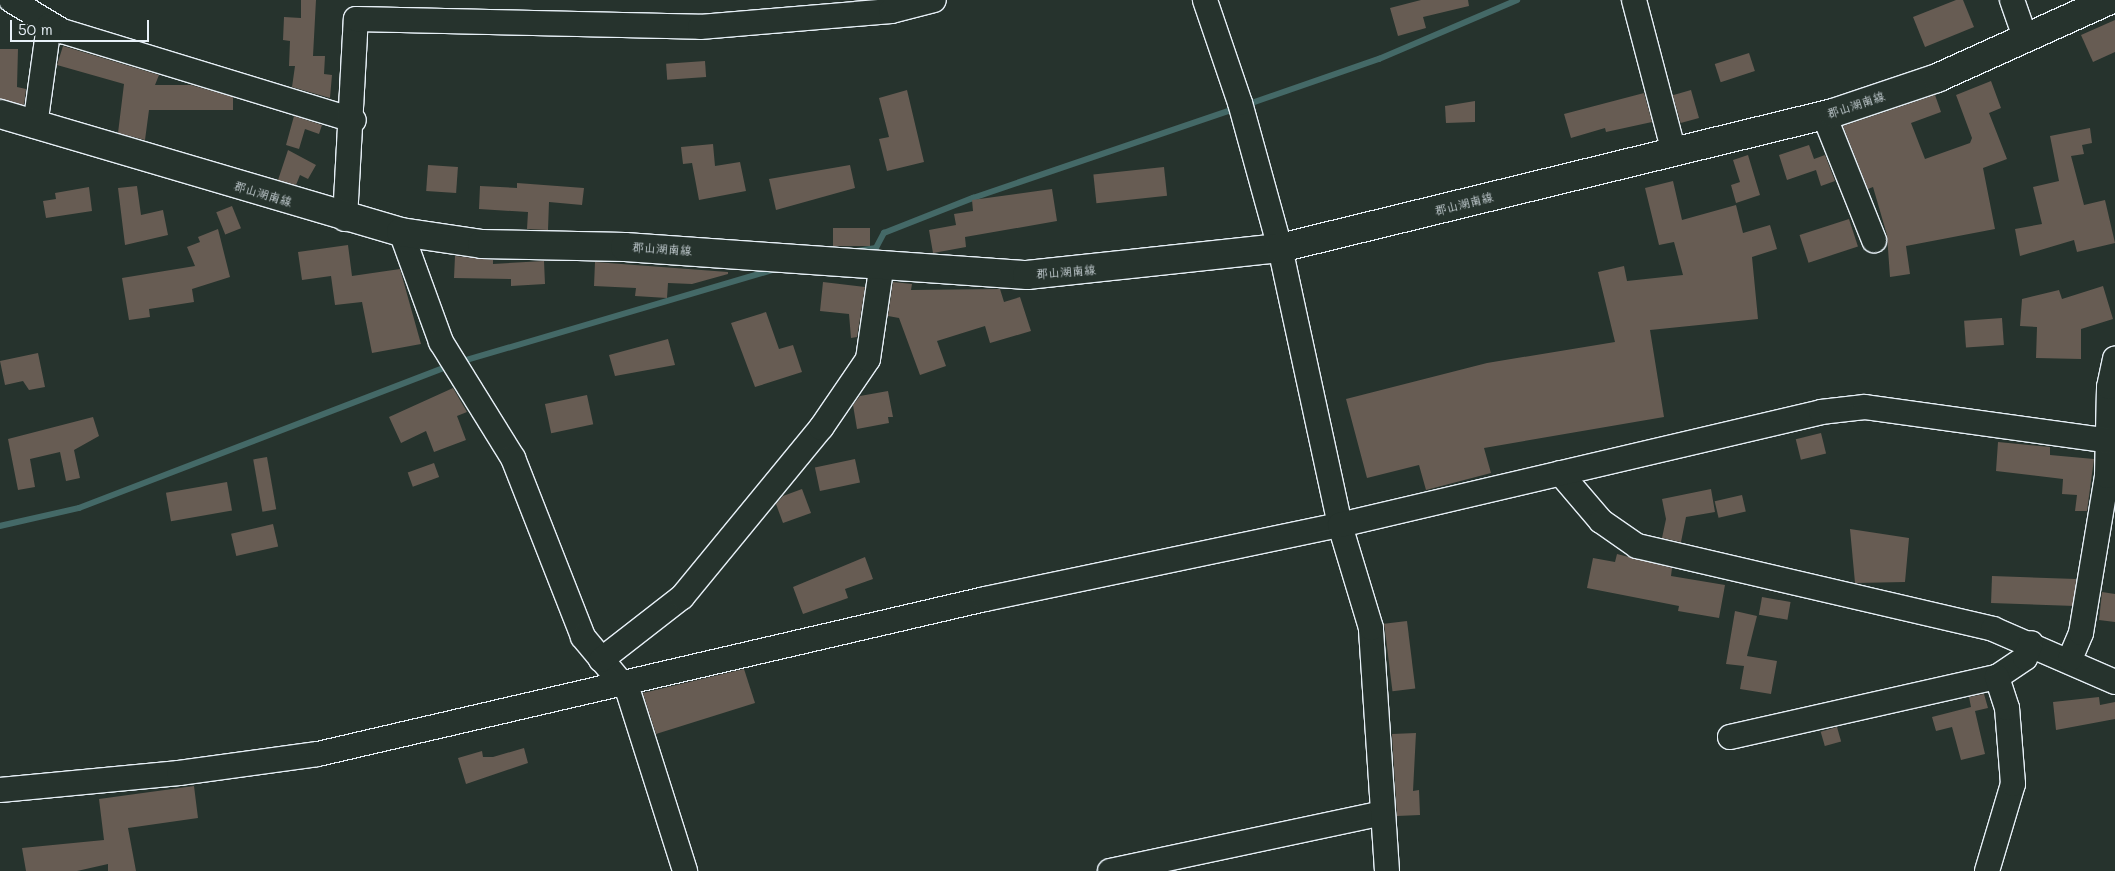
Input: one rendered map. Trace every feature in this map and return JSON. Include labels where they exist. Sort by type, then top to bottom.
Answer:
[{"type":"main road","name":"郡山湖南線","points":[[0,114],[345,219],[401,232],[482,244],[625,247],[882,263],[1027,275],[1280,248],[1824,115],[1937,78],[2026,40],[2110,0]]},
{"type":"street","points":[[11,0],[50,25],[354,120]]},
{"type":"street","points":[[345,219],[354,120],[356,10],[700,27],[891,10],[934,0]]},
{"type":"street","points":[[1205,0],[1240,103],[1280,248],[1340,525],[1371,628],[1382,814],[1388,871]]},
{"type":"street","points":[[1634,0],[1674,153]]},
{"type":"street","points":[[2012,0],[2026,40]]},
{"type":"street","points":[[35,126],[50,25]]},
{"type":"street","points":[[1824,115],[1874,240]]},
{"type":"street","points":[[401,232],[440,342],[513,458],[577,624],[601,660],[622,681],[685,871]]},
{"type":"street","points":[[601,660],[682,597],[821,428],[868,359],[882,263]]},
{"type":"street","points":[[2070,658],[2081,633],[2109,441],[2115,358]]},
{"type":"street","points":[[0,790],[179,773],[318,754],[622,681],[1340,525],[1821,412],[1865,407],[2109,441]]},
{"type":"street","points":[[1560,473],[1601,521],[1636,546],[1993,629],[2070,658],[2115,682]]},
{"type":"street","points":[[1730,738],[1997,677],[2025,658],[2031,643]]},
{"type":"street","points":[[1987,871],[2013,784],[2007,708],[1997,677]]},
{"type":"street","points":[[1110,871],[1382,814]]},
{"type":"building","points":[[301,0],[316,0],[313,56],[325,56],[324,74],[332,75],[330,98],[292,87],[295,66],[289,66],[290,41],[283,40],[284,17],[301,18]]},
{"type":"building","points":[[1421,0],[1468,0],[1469,6],[1423,17],[1426,28],[1398,36],[1390,8]]},
{"type":"building","points":[[1956,0],[1963,0],[1974,27],[1925,47],[1913,17]]},
{"type":"building","points":[[2115,20],[2115,52],[2093,62],[2081,35]]},
{"type":"building","points":[[63,46],[159,75],[155,85],[191,85],[233,97],[233,110],[149,110],[145,140],[118,133],[124,84],[57,65]]},
{"type":"building","points":[[0,49],[18,49],[17,87],[26,89],[24,105],[0,99]]},
{"type":"building","points":[[1749,53],[1755,71],[1721,82],[1715,64]]},
{"type":"building","points":[[705,61],[706,77],[667,80],[666,64]]},
{"type":"building","points":[[1991,81],[2001,108],[1989,113],[2007,159],[1983,168],[1995,229],[1906,246],[1910,274],[1890,277],[1887,235],[1873,187],[1868,189],[1843,126],[1935,95],[1941,112],[1911,123],[1925,159],[1970,143],[1972,138],[1956,95]]},
{"type":"building","points":[[907,90],[924,162],[887,171],[879,139],[889,137],[879,98]]},
{"type":"building","points":[[1691,90],[1699,118],[1681,123],[1673,95]]},
{"type":"building","points":[[1644,93],[1652,122],[1606,132],[1605,128],[1571,138],[1564,114]]},
{"type":"building","points":[[1475,101],[1475,122],[1446,123],[1445,106]]},
{"type":"building","points":[[294,116],[322,125],[319,134],[305,129],[299,149],[286,145]]},
{"type":"building","points":[[2090,128],[2092,143],[2082,145],[2084,154],[2071,156],[2084,205],[2105,200],[2115,243],[2077,252],[2074,240],[2020,256],[2015,229],[2042,224],[2033,187],[2059,181],[2050,136]]},
{"type":"building","points":[[713,144],[715,166],[740,162],[746,191],[699,200],[692,163],[683,164],[681,147]]},
{"type":"building","points":[[1809,145],[1814,159],[1825,155],[1835,181],[1821,186],[1816,170],[1787,180],[1779,155]]},
{"type":"building","points":[[288,150],[316,165],[308,179],[300,175],[296,185],[278,180]]},
{"type":"building","points":[[1748,155],[1760,195],[1736,203],[1731,185],[1740,182],[1733,160]]},
{"type":"building","points":[[428,165],[458,167],[456,193],[426,191]]},
{"type":"building","points":[[850,165],[855,188],[776,210],[769,179]]},
{"type":"building","points":[[1164,167],[1167,196],[1096,203],[1093,174]]},
{"type":"building","points":[[1673,181],[1682,220],[1736,205],[1743,233],[1770,225],[1777,249],[1752,257],[1758,319],[1650,330],[1664,417],[1484,448],[1491,473],[1426,490],[1419,465],[1367,478],[1346,399],[1487,363],[1615,342],[1598,272],[1624,266],[1627,281],[1683,275],[1674,242],[1659,245],[1645,188]]},
{"type":"building","points":[[517,183],[584,188],[582,205],[549,202],[548,230],[527,229],[528,212],[479,209],[480,186],[517,188]]},
{"type":"building","points":[[137,186],[141,215],[163,210],[168,235],[125,245],[118,188]]},
{"type":"building","points":[[89,187],[92,211],[46,218],[43,201],[56,199],[55,193]]},
{"type":"building","points":[[1052,189],[1057,221],[965,237],[966,247],[933,253],[929,230],[956,225],[954,214],[973,211],[972,200]]},
{"type":"building","points":[[232,206],[241,228],[225,235],[216,212]]},
{"type":"building","points":[[1849,219],[1858,247],[1809,263],[1800,235]]},
{"type":"building","points":[[833,228],[870,228],[870,246],[833,246]]},
{"type":"building","points":[[218,229],[230,277],[192,289],[194,302],[149,309],[150,317],[129,320],[122,278],[195,266],[187,247],[200,242],[198,237]]},
{"type":"building","points":[[348,245],[352,276],[400,269],[421,344],[372,353],[362,302],[335,305],[331,276],[302,280],[298,252]]},
{"type":"building","points":[[455,256],[493,260],[493,264],[544,261],[545,284],[511,286],[511,279],[454,278]]},
{"type":"building","points":[[595,262],[728,272],[728,274],[692,284],[668,283],[667,298],[635,296],[636,288],[594,286]]},
{"type":"building","points":[[823,282],[865,287],[857,337],[851,338],[849,314],[820,311]]},
{"type":"building","points":[[893,282],[912,284],[911,290],[1000,289],[1004,302],[1020,297],[1031,331],[990,343],[985,326],[937,341],[946,366],[920,375],[899,318],[888,316]]},
{"type":"building","points":[[2103,286],[2113,319],[2081,329],[2081,359],[2036,358],[2037,327],[2020,326],[2022,299],[2059,290],[2062,299]]},
{"type":"building","points":[[766,312],[779,349],[793,345],[802,372],[755,387],[731,323]]},
{"type":"building","points":[[2002,318],[2004,345],[1966,348],[1964,321]]},
{"type":"building","points":[[668,339],[675,365],[615,376],[609,355]]},
{"type":"building","points":[[38,353],[45,387],[29,390],[23,381],[5,385],[0,361]]},
{"type":"building","points":[[453,388],[467,412],[457,416],[466,440],[434,452],[426,431],[401,443],[389,417]]},
{"type":"building","points":[[888,391],[893,417],[888,417],[889,423],[857,429],[853,405],[860,396]]},
{"type":"building","points":[[587,395],[593,424],[551,433],[545,404]]},
{"type":"building","points":[[93,417],[99,436],[74,450],[80,478],[66,481],[60,452],[30,459],[35,487],[18,490],[8,439]]},
{"type":"building","points":[[1821,433],[1826,453],[1801,460],[1796,439]]},
{"type":"building","points":[[1998,442],[2050,447],[2050,455],[2094,459],[2087,511],[2075,511],[2077,495],[2062,494],[2063,479],[1996,471]]},
{"type":"building","points":[[267,457],[276,509],[262,512],[253,459]]},
{"type":"building","points":[[855,459],[860,482],[820,491],[815,468]]},
{"type":"building","points":[[434,463],[439,477],[413,487],[408,473]]},
{"type":"building","points":[[227,482],[232,511],[171,521],[166,493]]},
{"type":"building","points":[[802,489],[811,513],[783,523],[776,504],[783,496]]},
{"type":"building","points":[[1711,489],[1715,512],[1686,517],[1681,542],[1662,538],[1666,519],[1662,499]]},
{"type":"building","points":[[1742,495],[1746,512],[1719,518],[1715,501]]},
{"type":"building","points":[[273,524],[278,546],[236,556],[231,534]]},
{"type":"building","points":[[1850,529],[1909,538],[1905,582],[1855,583]]},
{"type":"building","points":[[1617,554],[1672,568],[1671,576],[1725,585],[1719,618],[1678,611],[1679,606],[1587,588],[1593,558],[1615,562]]},
{"type":"building","points":[[865,557],[873,579],[845,589],[848,598],[803,614],[793,587]]},
{"type":"building","points":[[1992,576],[2076,579],[2075,606],[1991,603]]},
{"type":"building","points":[[2102,592],[2115,594],[2115,622],[2099,620]]},
{"type":"building","points":[[1762,597],[1791,602],[1787,620],[1759,615]]},
{"type":"building","points":[[1735,611],[1757,616],[1747,656],[1777,661],[1771,694],[1740,689],[1744,666],[1726,664]]},
{"type":"building","points":[[1407,621],[1415,688],[1392,691],[1384,624]]},
{"type":"building","points":[[744,669],[755,703],[656,734],[643,693]]},
{"type":"building","points":[[1984,694],[1988,708],[1975,711],[1985,754],[1961,760],[1952,727],[1936,731],[1932,717],[1971,707],[1969,697]]},
{"type":"building","points":[[2099,697],[2100,705],[2115,702],[2115,719],[2056,730],[2053,702]]},
{"type":"building","points":[[1837,727],[1841,741],[1825,746],[1821,732]]},
{"type":"building","points":[[1416,733],[1413,791],[1419,790],[1420,815],[1397,816],[1392,734]]},
{"type":"building","points":[[524,748],[528,763],[466,784],[458,758],[482,751],[483,757],[493,757]]},
{"type":"building","points":[[194,786],[198,818],[128,828],[136,871],[108,871],[108,864],[77,871],[26,871],[22,848],[104,840],[99,799]]},
{"type":"waterway","points":[[1246,105],[1379,59],[1517,0]]},
{"type":"waterway","points":[[857,251],[876,248],[884,233],[973,198],[1237,108]]},
{"type":"waterway","points":[[460,362],[777,269]]},
{"type":"waterway","points":[[0,526],[79,508],[449,366]]}]
